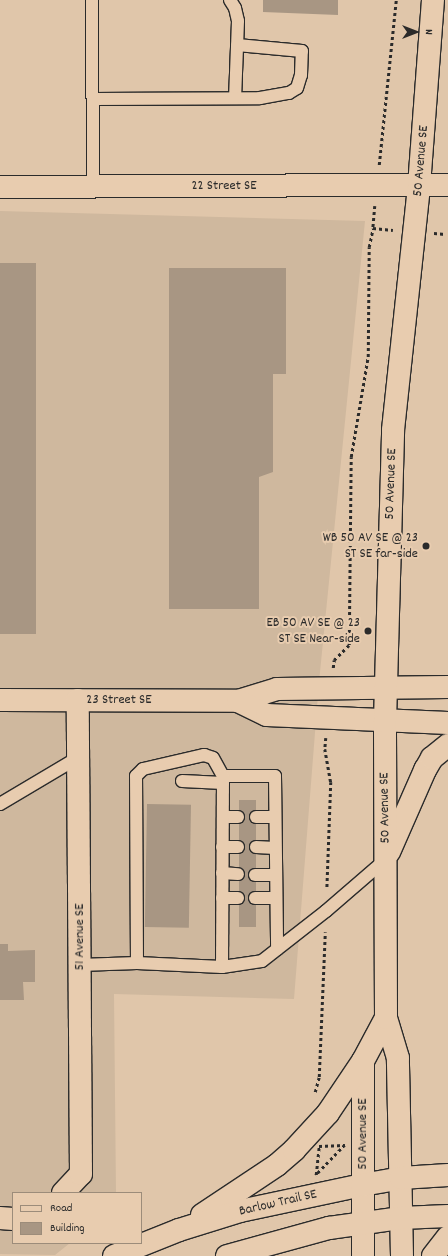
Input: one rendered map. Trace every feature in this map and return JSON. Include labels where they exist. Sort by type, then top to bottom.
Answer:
[{"type":"street","name":"50 Avenue SE","points":[[402,1256],[398,1058],[386,1018],[385,721],[393,430],[419,186],[433,0]]},
{"type":"street","name":"22 Street SE","points":[[0,187],[448,185]]},
{"type":"street","name":"23 Street SE","points":[[0,700],[238,701],[277,689],[386,687],[448,688]]},
{"type":"street","name":"51 Avenue SE","points":[[64,1192],[81,1174],[78,700]]},
{"type":"street","name":"23 Street SE","points":[[238,701],[267,715],[448,723]]},
{"type":"street","points":[[385,860],[425,770],[432,758],[448,746]]},
{"type":"street","name":"50 Avenue SE","points":[[363,1256],[363,1061],[386,1018]]},
{"type":"street","points":[[179,1230],[271,1169],[294,1150],[328,1113],[363,1061]]},
{"type":"street","name":"Barlow Trail SE","points":[[114,1256],[179,1230],[240,1211],[401,1178],[448,1175]]},
{"type":"street","points":[[236,1254],[329,1228],[363,1222],[401,1218],[448,1216]]},
{"type":"street","points":[[0,1218],[12,1219]]},
{"type":"street","points":[[433,1256],[448,1237]]},
{"type":"street","points":[[236,1254],[280,1256]]},
{"type":"lane","points":[[92,0],[93,187]]},
{"type":"lane","points":[[230,0],[235,8],[238,21],[235,98]]},
{"type":"lane","points":[[92,99],[260,98],[289,93],[297,88],[301,75],[302,51],[237,45]]},
{"type":"lane","points":[[137,963],[136,776],[142,769],[204,755],[213,758],[223,779],[222,967]]},
{"type":"lane","points":[[0,804],[79,757]]},
{"type":"lane","points":[[182,781],[275,776],[275,898],[277,949]]},
{"type":"lane","points":[[223,817],[238,817]]},
{"type":"lane","points":[[256,817],[275,817]]},
{"type":"lane","points":[[222,847],[238,847]]},
{"type":"lane","points":[[256,848],[275,848]]},
{"type":"lane","points":[[80,965],[137,963],[222,967],[262,961],[326,911],[385,860]]},
{"type":"lane","points":[[222,873],[238,874]]},
{"type":"lane","points":[[255,875],[275,875]]},
{"type":"lane","points":[[222,898],[238,898]]},
{"type":"lane","points":[[255,898],[275,898]]},
{"type":"path","points":[[382,145],[396,0]]},
{"type":"path","points":[[334,660],[349,645],[351,457],[368,357],[369,247],[373,228]]},
{"type":"path","points":[[311,1099],[319,1077],[326,911],[331,782],[325,749]]},
{"type":"path","points":[[345,1145],[326,1165],[316,1175],[319,1146],[345,1145]]},
{"type":"shaded area","points":[[0,211],[365,221],[319,682],[294,999],[114,994],[116,1192],[12,1192],[12,1244],[69,1244],[55,1255],[0,1254]]},
{"type":"building","points":[[263,0],[338,0],[338,15],[263,12]]},
{"type":"building","points":[[0,263],[36,263],[36,634],[0,634]]},
{"type":"building","points":[[169,268],[286,268],[286,374],[273,374],[273,472],[259,477],[259,609],[169,609]]},
{"type":"building","points":[[239,800],[256,800],[256,927],[239,927]]},
{"type":"building","points":[[147,804],[191,805],[189,928],[145,927]]},
{"type":"building","points":[[0,944],[8,944],[8,951],[35,950],[35,982],[23,982],[24,1000],[0,1000]]},
{"type":"place","name":"WB 50 AV SE @ 23 ST SE far-side","points":[[426,546]]},
{"type":"place","name":"EB 50 AV SE @ 23 ST SE Near-side","points":[[368,631]]}]
